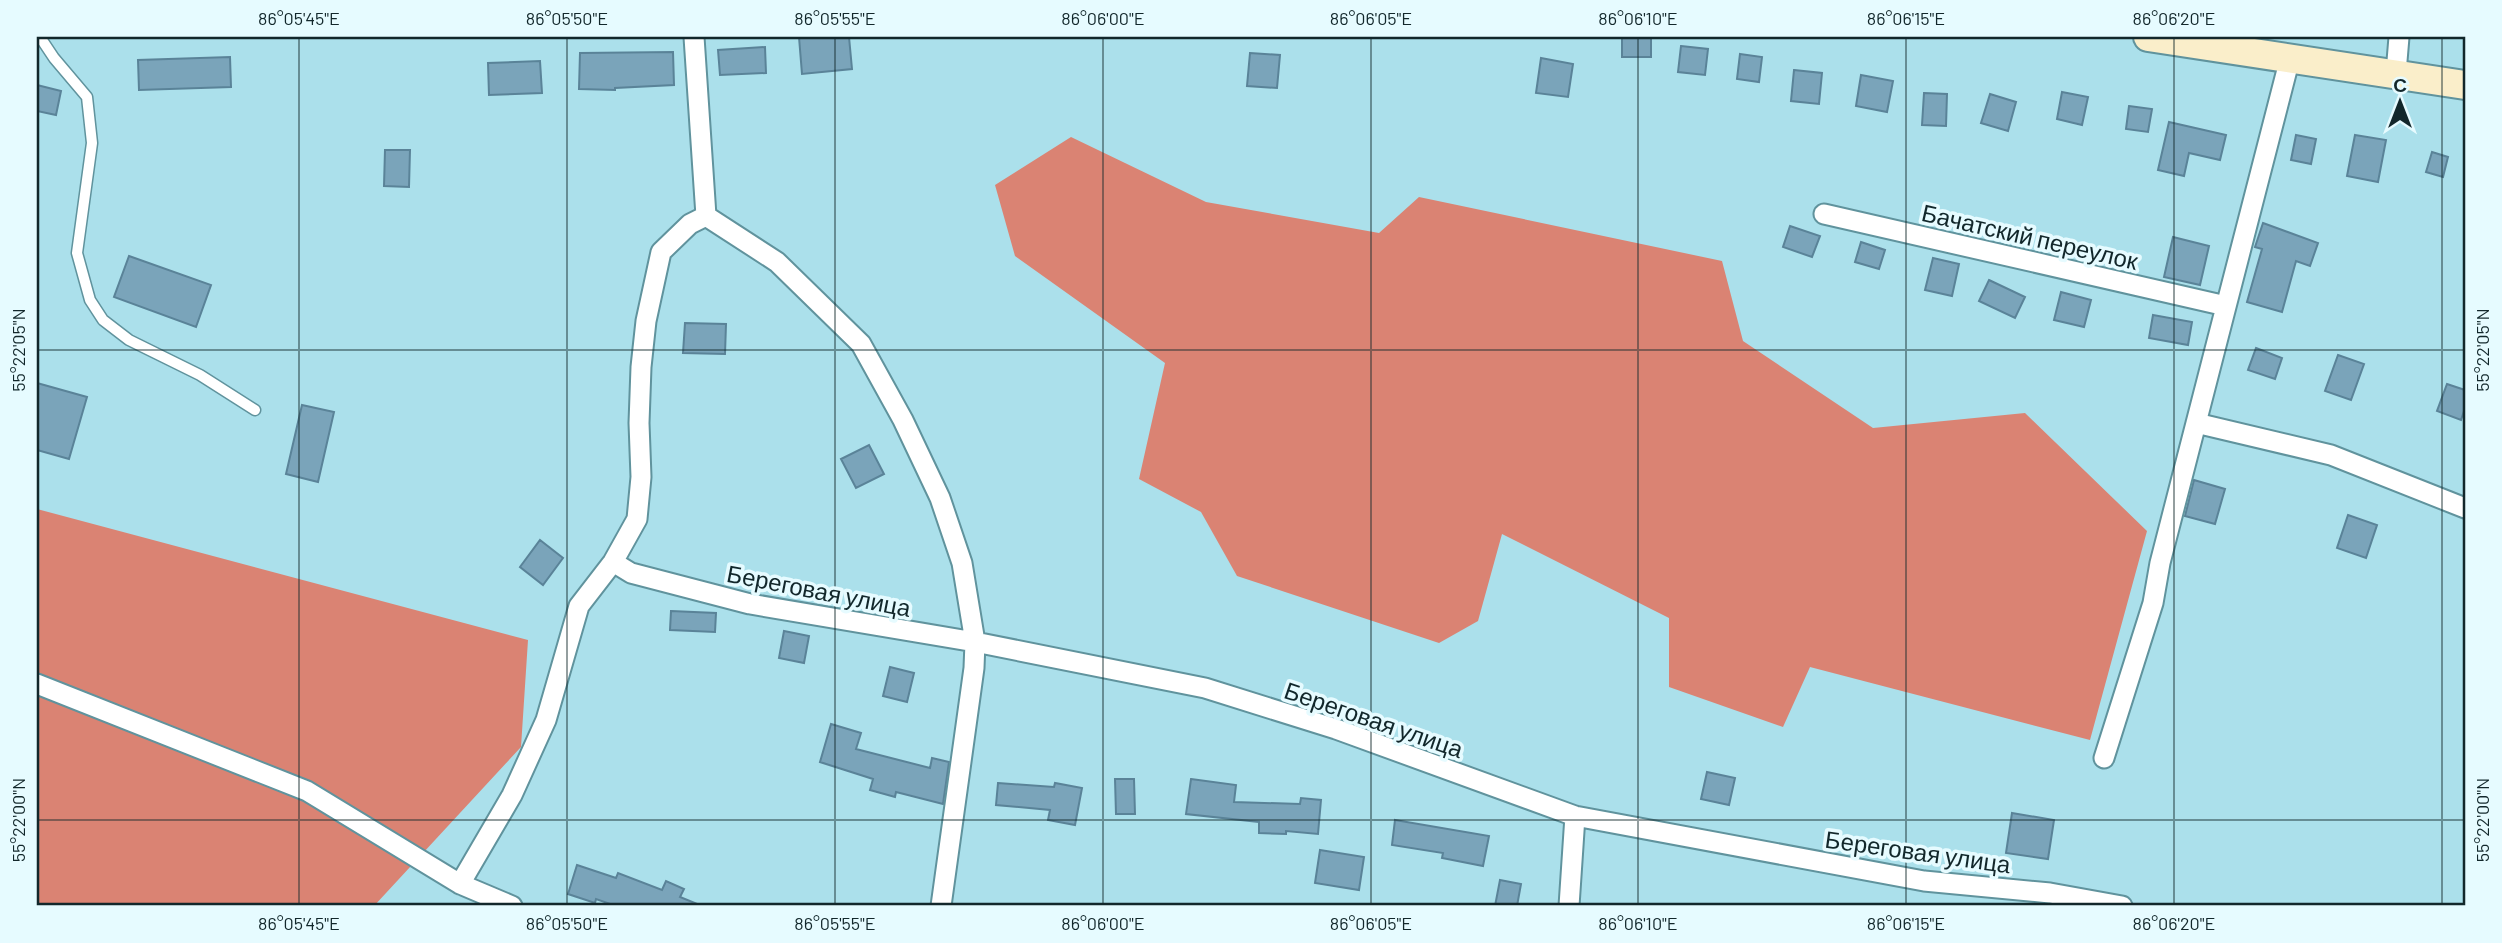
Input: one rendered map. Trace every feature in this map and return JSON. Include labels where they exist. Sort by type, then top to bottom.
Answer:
[{"type":"street","points":[[694,37],[706,216]]},
{"type":"street","points":[[2148,37],[2465,85]]},
{"type":"street","points":[[2396,73],[2399,37]]},
{"type":"street","points":[[2104,758],[2153,603],[2160,563],[2290,58]]},
{"type":"street","name":"Бачатский переулок","points":[[1824,214],[2226,306]]},
{"type":"street","points":[[460,884],[512,795],[546,720],[579,606],[613,562],[637,519],[641,477],[641,367],[646,321],[662,252],[690,225],[706,216]]},
{"type":"street","points":[[706,216],[778,262],[861,344],[903,420],[940,498],[962,563],[975,642],[974,668],[941,906]]},
{"type":"street","points":[[2196,423],[2331,454],[2465,508]]},
{"type":"street","name":"Береговая улица","points":[[613,562],[631,573],[750,604],[975,642],[1205,688],[1336,729],[1575,816],[1924,881],[2050,893],[2122,906]]},
{"type":"street","points":[[37,684],[307,791],[460,884],[512,906]]},
{"type":"street","points":[[1569,906],[1575,816]]},
{"type":"lane","points":[[40,37],[87,97],[92,143],[77,253],[90,300],[103,320],[129,340],[200,374],[255,410]]},
{"type":"shaded area","points":[[1071,137],[1206,202],[1379,233],[1419,197],[1722,261],[1743,341],[1873,428],[2025,413],[2147,531],[2090,740],[1810,667],[1783,727],[1669,687],[1669,618],[1502,534],[1478,621],[1439,643],[1237,576],[1201,512],[1139,479],[1165,363],[1015,256],[995,185]]},
{"type":"shaded area","points":[[37,509],[528,640],[521,747],[374,906],[37,906]]},
{"type":"building","points":[[799,37],[849,37],[852,69],[802,74]]},
{"type":"building","points":[[1622,37],[1651,37],[1651,57],[1622,57]]},
{"type":"building","points":[[1681,46],[1708,49],[1705,75],[1678,72]]},
{"type":"building","points":[[765,47],[766,73],[720,75],[718,50]]},
{"type":"building","points":[[673,52],[674,85],[615,90],[579,89],[580,53]]},
{"type":"building","points":[[1250,53],[1280,55],[1277,88],[1247,86]]},
{"type":"building","points":[[1740,54],[1762,57],[1759,82],[1737,79]]},
{"type":"building","points":[[230,57],[231,87],[139,90],[138,60]]},
{"type":"building","points":[[1541,58],[1573,64],[1568,97],[1536,93]]},
{"type":"building","points":[[540,61],[542,93],[489,95],[488,63]]},
{"type":"building","points":[[1794,70],[1822,73],[1819,104],[1791,101]]},
{"type":"building","points":[[1861,75],[1893,81],[1887,112],[1856,106]]},
{"type":"building","points":[[37,85],[61,91],[56,115],[37,111]]},
{"type":"building","points":[[2062,92],[2088,97],[2082,125],[2057,119]]},
{"type":"building","points":[[1924,93],[1947,94],[1946,126],[1922,125]]},
{"type":"building","points":[[1990,94],[2016,102],[2008,131],[1981,123]]},
{"type":"building","points":[[2129,106],[2152,109],[2148,132],[2126,129]]},
{"type":"building","points":[[2169,122],[2226,135],[2220,160],[2189,153],[2184,176],[2158,170]]},
{"type":"building","points":[[2296,135],[2316,139],[2311,164],[2291,160]]},
{"type":"building","points":[[2355,135],[2386,140],[2378,182],[2347,176]]},
{"type":"building","points":[[385,150],[410,150],[409,187],[384,186]]},
{"type":"building","points":[[2432,152],[2448,157],[2443,177],[2426,172]]},
{"type":"building","points":[[2263,223],[2318,243],[2310,266],[2296,261],[2282,312],[2247,302],[2262,249],[2255,247]]},
{"type":"building","points":[[1790,226],[1820,236],[1812,257],[1783,247]]},
{"type":"building","points":[[2173,237],[2209,246],[2200,285],[2164,277]]},
{"type":"building","points":[[1861,242],[1885,250],[1879,269],[1855,262]]},
{"type":"building","points":[[129,256],[211,285],[196,327],[114,297]]},
{"type":"building","points":[[1933,258],[1959,264],[1952,296],[1925,290]]},
{"type":"building","points":[[1989,280],[2025,297],[2015,318],[1979,301]]},
{"type":"building","points":[[2061,292],[2091,300],[2084,327],[2054,320]]},
{"type":"building","points":[[2153,315],[2192,322],[2188,345],[2149,338]]},
{"type":"building","points":[[685,323],[726,324],[725,354],[683,353]]},
{"type":"building","points":[[2256,348],[2282,358],[2275,379],[2248,370]]},
{"type":"building","points":[[2338,355],[2364,364],[2351,400],[2325,391]]},
{"type":"building","points":[[37,383],[87,397],[69,459],[37,450]]},
{"type":"building","points":[[2447,384],[2465,390],[2465,408],[2461,420],[2437,411]]},
{"type":"building","points":[[302,405],[334,412],[318,482],[286,474]]},
{"type":"building","points":[[869,445],[884,474],[856,488],[841,459]]},
{"type":"building","points":[[2194,480],[2225,489],[2215,524],[2185,516]]},
{"type":"building","points":[[2348,515],[2377,525],[2366,558],[2337,548]]},
{"type":"building","points":[[540,540],[563,558],[543,585],[520,567]]},
{"type":"building","points":[[671,611],[716,613],[715,632],[670,630]]},
{"type":"building","points":[[784,631],[809,636],[804,663],[779,658]]},
{"type":"building","points":[[890,667],[914,673],[907,702],[883,696]]},
{"type":"building","points":[[831,724],[861,733],[856,749],[930,768],[932,758],[949,762],[943,804],[896,792],[895,797],[870,790],[873,779],[820,762]]},
{"type":"building","points":[[1707,772],[1735,778],[1729,805],[1701,799]]},
{"type":"building","points":[[1115,779],[1134,779],[1135,814],[1116,814]]},
{"type":"building","points":[[1191,779],[1236,785],[1234,802],[1300,804],[1301,798],[1321,800],[1318,834],[1286,831],[1286,834],[1259,833],[1259,822],[1186,814]]},
{"type":"building","points":[[998,783],[1054,787],[1055,783],[1082,788],[1075,825],[1048,820],[1050,810],[996,805]]},
{"type":"building","points":[[2012,813],[2054,820],[2048,859],[2006,853]]},
{"type":"building","points":[[1395,820],[1489,836],[1483,866],[1442,858],[1443,853],[1392,845]]},
{"type":"building","points":[[1320,850],[1364,857],[1359,890],[1315,883]]},
{"type":"building","points":[[577,865],[616,878],[618,873],[662,890],[666,881],[684,889],[680,897],[702,906],[616,906],[596,899],[595,903],[568,894]]},
{"type":"building","points":[[1500,880],[1521,884],[1517,906],[1495,906]]}]
